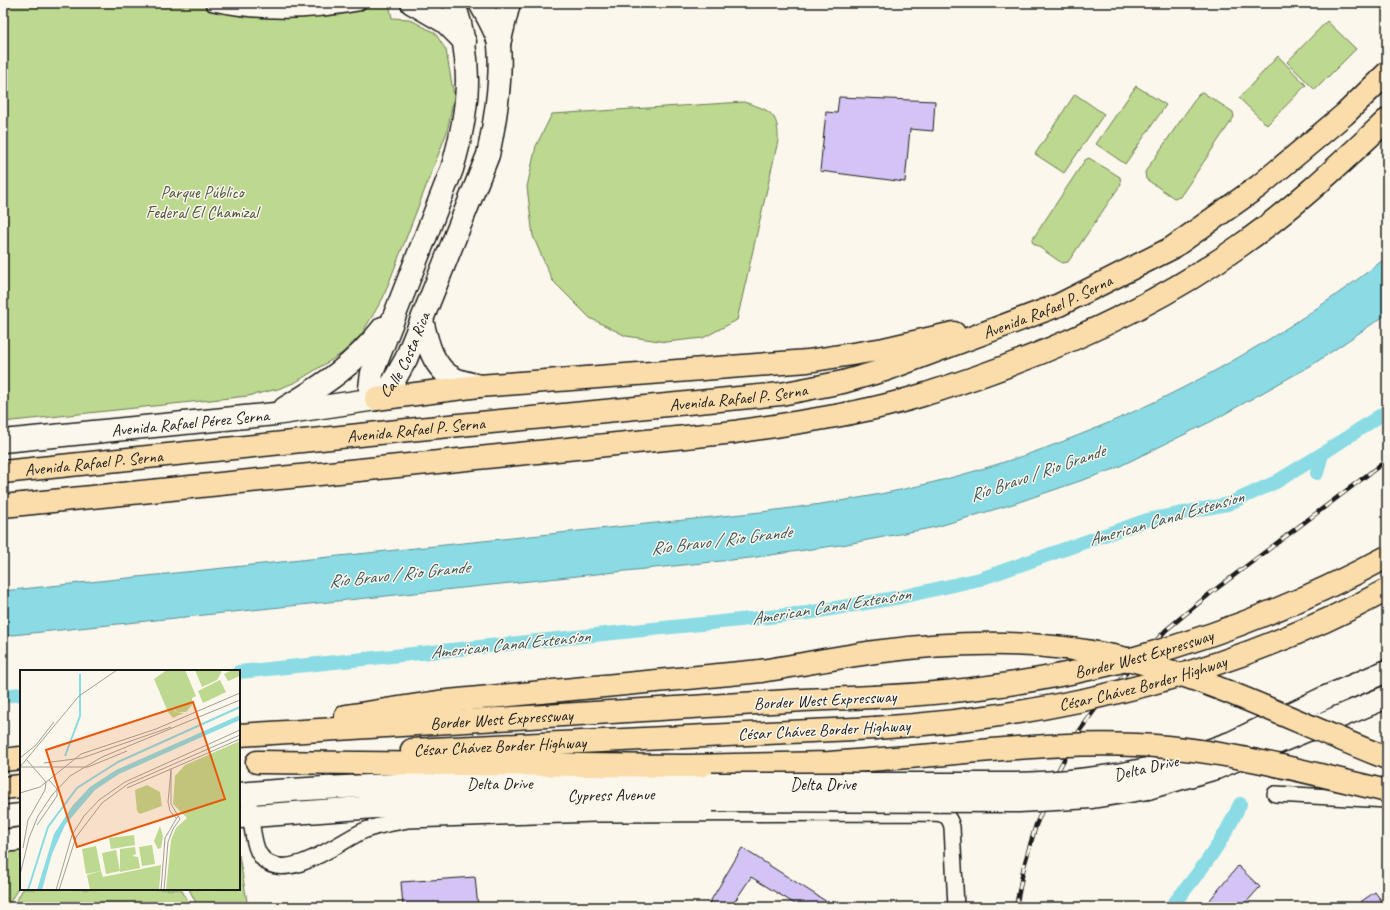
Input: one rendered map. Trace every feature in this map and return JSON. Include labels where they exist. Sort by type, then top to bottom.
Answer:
[{"type":"highway","name":"Avenida Rafael P. Serna","points":[[3,472],[408,430],[781,394],[842,382],[885,370],[1059,305],[1172,248],[1258,186],[1345,114],[1387,73]]},
{"type":"highway","name":"Avenida Rafael P. Serna","points":[[3,506],[735,432],[801,423],[872,409],[930,393],[1007,366],[1073,340],[1131,312],[1188,281],[1242,245],[1297,202],[1387,120]]},
{"type":"highway","points":[[376,399],[479,386],[808,361],[884,349],[948,334],[1000,328]]},
{"type":"highway","name":"Border West Expressway","points":[[240,734],[804,700],[928,695],[999,687],[1108,666],[1188,644],[1252,621],[1297,602],[1387,557]]},
{"type":"highway","name":"César Chávez Border Highway","points":[[248,763],[399,751],[875,728],[977,719],[1061,705],[1140,687],[1191,673],[1315,625],[1387,590]]},
{"type":"highway","points":[[240,734],[438,702],[761,671],[881,651],[925,646],[981,643],[1073,649],[1121,658],[1208,685],[1387,758]]},
{"type":"highway","points":[[248,763],[686,766],[829,763],[1026,747],[1098,744],[1167,747],[1227,755],[1379,795]]},
{"type":"highway","points":[[3,760],[20,758]]},
{"type":"highway","points":[[3,788],[20,786]]},
{"type":"main road","points":[[412,3],[445,22],[464,42]]},
{"type":"main road","name":"Calle Costa Rica","points":[[454,3],[464,42],[468,72],[466,107],[462,135],[452,169],[398,310],[372,373],[370,388],[376,399],[392,384],[406,359],[488,155],[494,127],[498,92],[499,44],[480,3]]},
{"type":"main road","points":[[499,44],[508,3]]},
{"type":"main road","points":[[275,414],[327,383],[351,364],[373,341],[398,310]]},
{"type":"main road","points":[[422,320],[429,348],[436,362],[455,379],[479,386]]},
{"type":"main road","name":"Avenida Rafael Pérez Serna","points":[[3,441],[275,414],[376,399]]},
{"type":"main road","name":"Delta Drive","points":[[1148,779],[1194,756],[1233,742],[1326,697],[1387,671]]},
{"type":"main road","name":"Delta Drive","points":[[243,793],[392,785],[480,783],[712,792],[1042,800],[1092,797],[1148,779],[1216,768],[1387,697]]},
{"type":"main road","name":"Delta Drive","points":[[245,816],[458,801],[558,799],[712,792]]},
{"type":"main road","points":[[3,817],[20,815]]},
{"type":"main road","points":[[3,841],[20,839]]},
{"type":"street","points":[[213,3],[253,9],[290,10],[338,7],[358,3]]},
{"type":"street","name":"Cypress Avenue","points":[[243,793],[245,816],[253,834],[259,855],[267,863],[276,866],[296,865],[312,860],[362,832],[384,824],[408,820],[595,814],[944,814],[950,819],[952,827],[956,907]]},
{"type":"street","points":[[1275,794],[1379,795],[1387,797]]},
{"type":"street","points":[[1379,795],[1387,800]]},
{"type":"green space","name":"Parque Público Federal El Chamizal","points":[[3,3],[389,3],[392,18],[409,19],[435,33],[446,50],[454,96],[447,132],[383,298],[361,335],[341,354],[296,382],[278,389],[248,396],[3,422]]},
{"type":"green space","points":[[1327,21],[1356,49],[1315,90],[1287,62]]},
{"type":"green space","points":[[1278,56],[1306,85],[1267,125],[1239,98]]},
{"type":"green space","points":[[1136,86],[1166,105],[1125,164],[1096,144]]},
{"type":"green space","points":[[1202,92],[1233,112],[1234,117],[1180,197],[1174,198],[1146,179],[1145,172],[1198,95]]},
{"type":"green space","points":[[1075,94],[1104,114],[1064,173],[1035,154]]},
{"type":"green space","points":[[744,102],[760,107],[771,114],[777,124],[778,141],[737,320],[703,338],[666,342],[626,336],[590,318],[552,280],[533,236],[527,187],[536,146],[552,114]]},
{"type":"green space","points":[[1089,158],[1120,177],[1121,184],[1068,262],[1062,263],[1033,243],[1032,240],[1085,160]]},
{"type":"green space","points":[[20,851],[20,885],[7,907],[3,907],[3,853]]},
{"type":"green space","points":[[240,861],[248,907],[198,907],[190,890],[240,890]]},
{"type":"green space","points":[[22,890],[182,890],[191,907],[13,907]]},
{"type":"water","name":"Río Bravo / Rio Grande","points":[[1387,257],[1387,314],[1312,365],[1212,421],[1112,470],[1013,504],[936,527],[847,544],[750,558],[3,636],[3,591],[761,512],[883,494],[966,474],[1031,453],[1094,429],[1157,401],[1276,335],[1333,297]]},
{"type":"building","points":[[839,97],[935,101],[933,131],[910,129],[905,182],[820,171],[826,112],[837,113]]},
{"type":"building","points":[[742,848],[835,907],[800,907],[751,877],[731,907],[707,907]]},
{"type":"building","points":[[1238,866],[1260,887],[1242,907],[1204,907]]},
{"type":"building","points":[[475,877],[478,907],[403,907],[401,882]]},
{"type":"building","points":[[1375,892],[1386,907],[1353,907]]},
{"type":"waterway","name":"American Canal Extension","points":[[240,672],[807,613],[901,597],[980,579],[1147,520],[1228,504],[1276,482],[1387,411]]},
{"type":"waterway","points":[[1317,473],[1322,454]]},
{"type":"waterway","name":"American Canal Extension","points":[[3,696],[20,694]]},
{"type":"waterway","points":[[1171,907],[1218,845],[1240,804]]},
{"type":"railway","points":[[1016,907],[1024,866],[1036,825],[1059,769],[1078,733],[1096,708],[1166,630],[1212,592],[1387,460]]}]
